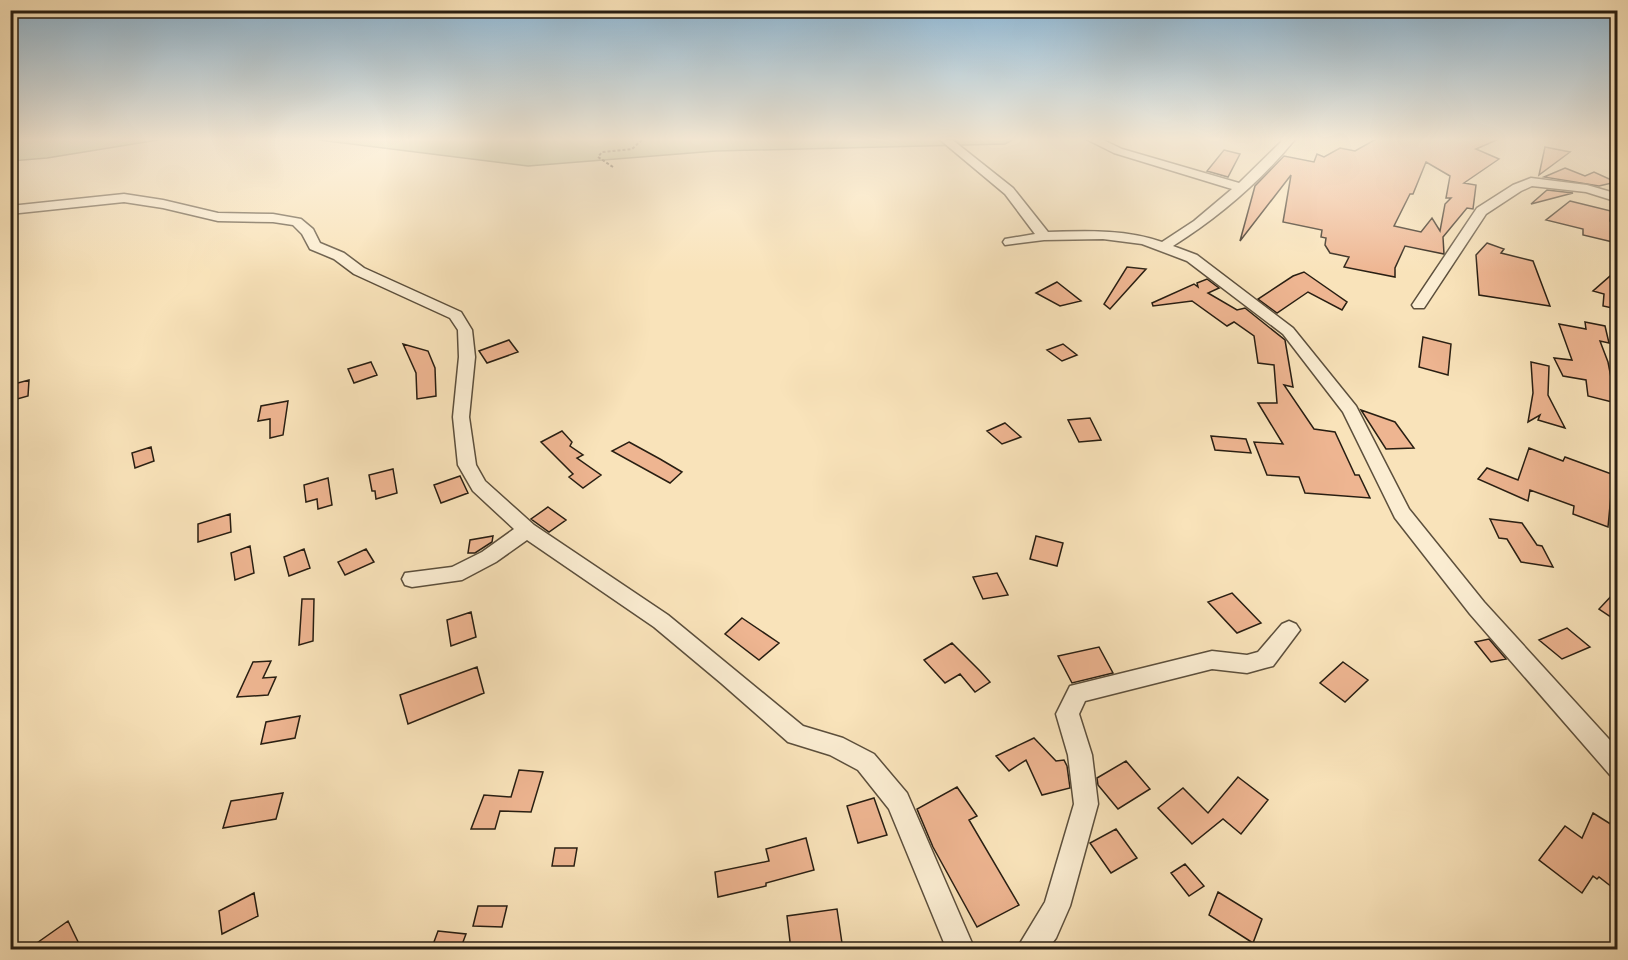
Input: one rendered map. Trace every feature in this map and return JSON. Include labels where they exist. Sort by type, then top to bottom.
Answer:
[{"type":"street","points":[[999,183],[1009,191],[1044,236]]},
{"type":"street","points":[[1225,183],[1242,188]]},
{"type":"street","points":[[1163,247],[1190,231],[1247,183]]},
{"type":"street","points":[[1419,305],[1481,211],[1529,183]]},
{"type":"street","points":[[1537,183],[1587,189],[1617,198]]},
{"type":"street","points":[[10,210],[124,198],[163,204],[218,217],[273,218],[297,222],[308,232],[315,246],[339,256],[359,271],[456,315],[465,330],[467,357],[461,417],[467,465],[479,486],[527,530],[662,621],[796,735],[835,746],[866,762],[898,801],[961,950]]},
{"type":"street","points":[[1190,231],[1192,258]]},
{"type":"street","points":[[1010,242],[1044,236],[1103,235],[1144,240],[1192,258],[1288,331],[1350,410],[1402,513],[1477,608],[1617,767]]},
{"type":"street","points":[[412,579],[455,574],[489,557],[527,530]]},
{"type":"street","points":[[1030,950],[1046,928],[1057,906],[1086,804],[1080,755],[1067,714],[1078,693],[1212,660],[1247,664],[1265,659],[1289,630]]},
{"type":"building","points":[[1258,183],[1285,183],[1240,241],[1255,186]]},
{"type":"building","points":[[1290,183],[1418,183],[1394,226],[1421,232],[1432,218],[1440,231],[1445,204],[1451,198],[1446,198],[1449,183],[1476,185],[1473,209],[1467,208],[1443,237],[1444,254],[1405,246],[1395,268],[1395,277],[1344,267],[1349,257],[1330,253],[1325,245],[1326,238],[1321,237],[1322,230],[1283,222]]},
{"type":"building","points":[[1579,183],[1613,183],[1599,186]]},
{"type":"building","points":[[1547,190],[1573,193],[1531,204]]},
{"type":"building","points":[[1570,201],[1611,211],[1610,221],[1617,224],[1617,243],[1583,235],[1583,229],[1546,220]]},
{"type":"building","points":[[1487,243],[1504,249],[1501,253],[1533,261],[1550,306],[1479,295],[1476,255]]},
{"type":"building","points":[[1127,267],[1146,269],[1110,309],[1104,304]]},
{"type":"building","points":[[1617,270],[1617,309],[1603,306],[1604,294],[1593,291]]},
{"type":"building","points":[[1304,272],[1347,302],[1342,310],[1308,292],[1277,313],[1258,299],[1293,276]]},
{"type":"building","points":[[1207,279],[1219,288],[1208,293],[1237,310],[1245,308],[1285,340],[1293,387],[1284,385],[1314,429],[1335,432],[1355,475],[1359,475],[1370,498],[1305,493],[1299,477],[1267,475],[1254,442],[1283,444],[1258,403],[1277,403],[1274,365],[1258,363],[1254,336],[1234,322],[1227,326],[1192,301],[1153,306],[1152,303],[1194,284],[1198,287],[1197,283]]},
{"type":"building","points":[[1057,282],[1081,301],[1060,306],[1036,293]]},
{"type":"building","points":[[1585,322],[1605,326],[1609,343],[1600,341],[1608,362],[1616,403],[1588,396],[1586,380],[1563,376],[1554,358],[1572,360],[1559,324],[1586,329]]},
{"type":"building","points":[[1423,337],[1451,344],[1448,375],[1419,367]]},
{"type":"building","points":[[509,340],[518,352],[487,363],[479,351]]},
{"type":"building","points":[[403,344],[428,351],[435,368],[436,396],[417,399],[416,373]]},
{"type":"building","points":[[1063,344],[1077,355],[1062,361],[1047,350]]},
{"type":"building","points":[[371,362],[377,375],[354,383],[348,369]]},
{"type":"building","points":[[1531,362],[1549,366],[1548,395],[1565,428],[1538,420],[1540,415],[1528,422],[1533,393]]},
{"type":"building","points":[[29,380],[28,396],[10,401],[10,385]]},
{"type":"building","points":[[288,401],[283,435],[270,438],[270,419],[258,421],[261,406]]},
{"type":"building","points":[[1361,410],[1395,422],[1414,448],[1386,449]]},
{"type":"building","points":[[1090,418],[1101,440],[1079,442],[1068,420]]},
{"type":"building","points":[[1005,423],[1021,437],[1002,444],[987,431]]},
{"type":"building","points":[[562,431],[572,442],[570,446],[583,455],[577,458],[601,475],[583,488],[569,477],[573,474],[541,442]]},
{"type":"building","points":[[1211,436],[1246,439],[1251,453],[1215,450]]},
{"type":"building","points":[[629,442],[682,472],[670,483],[612,451]]},
{"type":"building","points":[[151,447],[154,461],[135,468],[132,453]]},
{"type":"building","points":[[1529,448],[1563,461],[1565,457],[1617,476],[1617,497],[1611,495],[1608,527],[1573,514],[1574,506],[1530,490],[1528,501],[1478,479],[1487,468],[1518,480]]},
{"type":"building","points":[[393,469],[397,493],[376,499],[369,475]]},
{"type":"building","points":[[460,476],[468,493],[441,503],[434,485]]},
{"type":"building","points":[[328,478],[332,505],[318,509],[317,499],[306,502],[304,485]]},
{"type":"building","points":[[548,507],[566,520],[549,532],[531,519]]},
{"type":"building","points":[[230,514],[231,532],[198,542],[198,524]]},
{"type":"building","points":[[1490,519],[1522,523],[1537,545],[1542,546],[1553,567],[1521,562],[1507,539],[1499,538]]},
{"type":"building","points":[[493,536],[492,542],[475,553],[468,553],[470,540]]},
{"type":"building","points":[[1036,536],[1063,543],[1057,566],[1030,559]]},
{"type":"building","points":[[250,546],[254,573],[235,580],[231,553]]},
{"type":"building","points":[[304,549],[310,568],[289,576],[284,557]]},
{"type":"building","points":[[366,549],[374,562],[345,575],[338,562]]},
{"type":"building","points":[[997,573],[1008,595],[983,599],[973,577]]},
{"type":"building","points":[[1617,590],[1617,621],[1599,609]]},
{"type":"building","points":[[1232,593],[1261,623],[1237,633],[1208,602]]},
{"type":"building","points":[[302,599],[314,599],[313,641],[299,645]]},
{"type":"building","points":[[471,612],[476,637],[451,646],[447,620]]},
{"type":"building","points":[[742,618],[779,643],[759,660],[725,634]]},
{"type":"building","points":[[1567,628],[1590,647],[1562,659],[1539,640]]},
{"type":"building","points":[[1489,639],[1506,659],[1491,662],[1475,642]]},
{"type":"building","points":[[952,643],[990,682],[975,692],[960,674],[945,683],[924,660]]},
{"type":"building","points":[[1099,647],[1113,673],[1072,683],[1058,656]]},
{"type":"building","points":[[271,661],[263,678],[276,677],[268,695],[237,697],[253,662]]},
{"type":"building","points":[[1343,662],[1368,680],[1345,702],[1320,683]]},
{"type":"building","points":[[477,667],[484,693],[408,724],[400,695]]},
{"type":"building","points":[[300,716],[295,738],[261,744],[266,722]]},
{"type":"building","points":[[1034,738],[1056,761],[1064,760],[1070,788],[1042,795],[1026,760],[1009,771],[996,756]]},
{"type":"building","points":[[1126,761],[1150,789],[1118,809],[1098,785],[1097,778]]},
{"type":"building","points":[[519,770],[543,772],[531,812],[500,811],[495,829],[471,829],[484,795],[511,797]]},
{"type":"building","points":[[1238,777],[1268,800],[1241,834],[1223,819],[1192,844],[1158,808],[1183,788],[1208,813]]},
{"type":"building","points":[[957,787],[977,816],[969,820],[1019,905],[977,927],[933,847],[917,809]]},
{"type":"building","points":[[283,793],[276,819],[223,828],[231,801]]},
{"type":"building","points":[[874,798],[887,835],[858,843],[847,806]]},
{"type":"building","points":[[1593,813],[1617,828],[1617,891],[1599,877],[1597,879],[1593,876],[1582,893],[1539,860],[1565,826],[1582,838]]},
{"type":"building","points":[[1116,829],[1137,858],[1111,873],[1090,843]]},
{"type":"building","points":[[806,838],[814,870],[766,883],[766,886],[718,897],[715,872],[769,861],[766,849]]},
{"type":"building","points":[[555,848],[577,848],[574,866],[552,866]]},
{"type":"building","points":[[1185,864],[1204,886],[1189,896],[1171,873]]},
{"type":"building","points":[[1218,892],[1262,919],[1253,943],[1209,915]]},
{"type":"building","points":[[254,893],[258,916],[222,934],[219,911]]},
{"type":"building","points":[[478,906],[507,906],[502,927],[473,926]]},
{"type":"building","points":[[837,909],[843,950],[791,950],[787,916]]},
{"type":"building","points":[[68,921],[82,950],[27,950]]},
{"type":"building","points":[[438,931],[466,934],[460,950],[431,950]]}]
